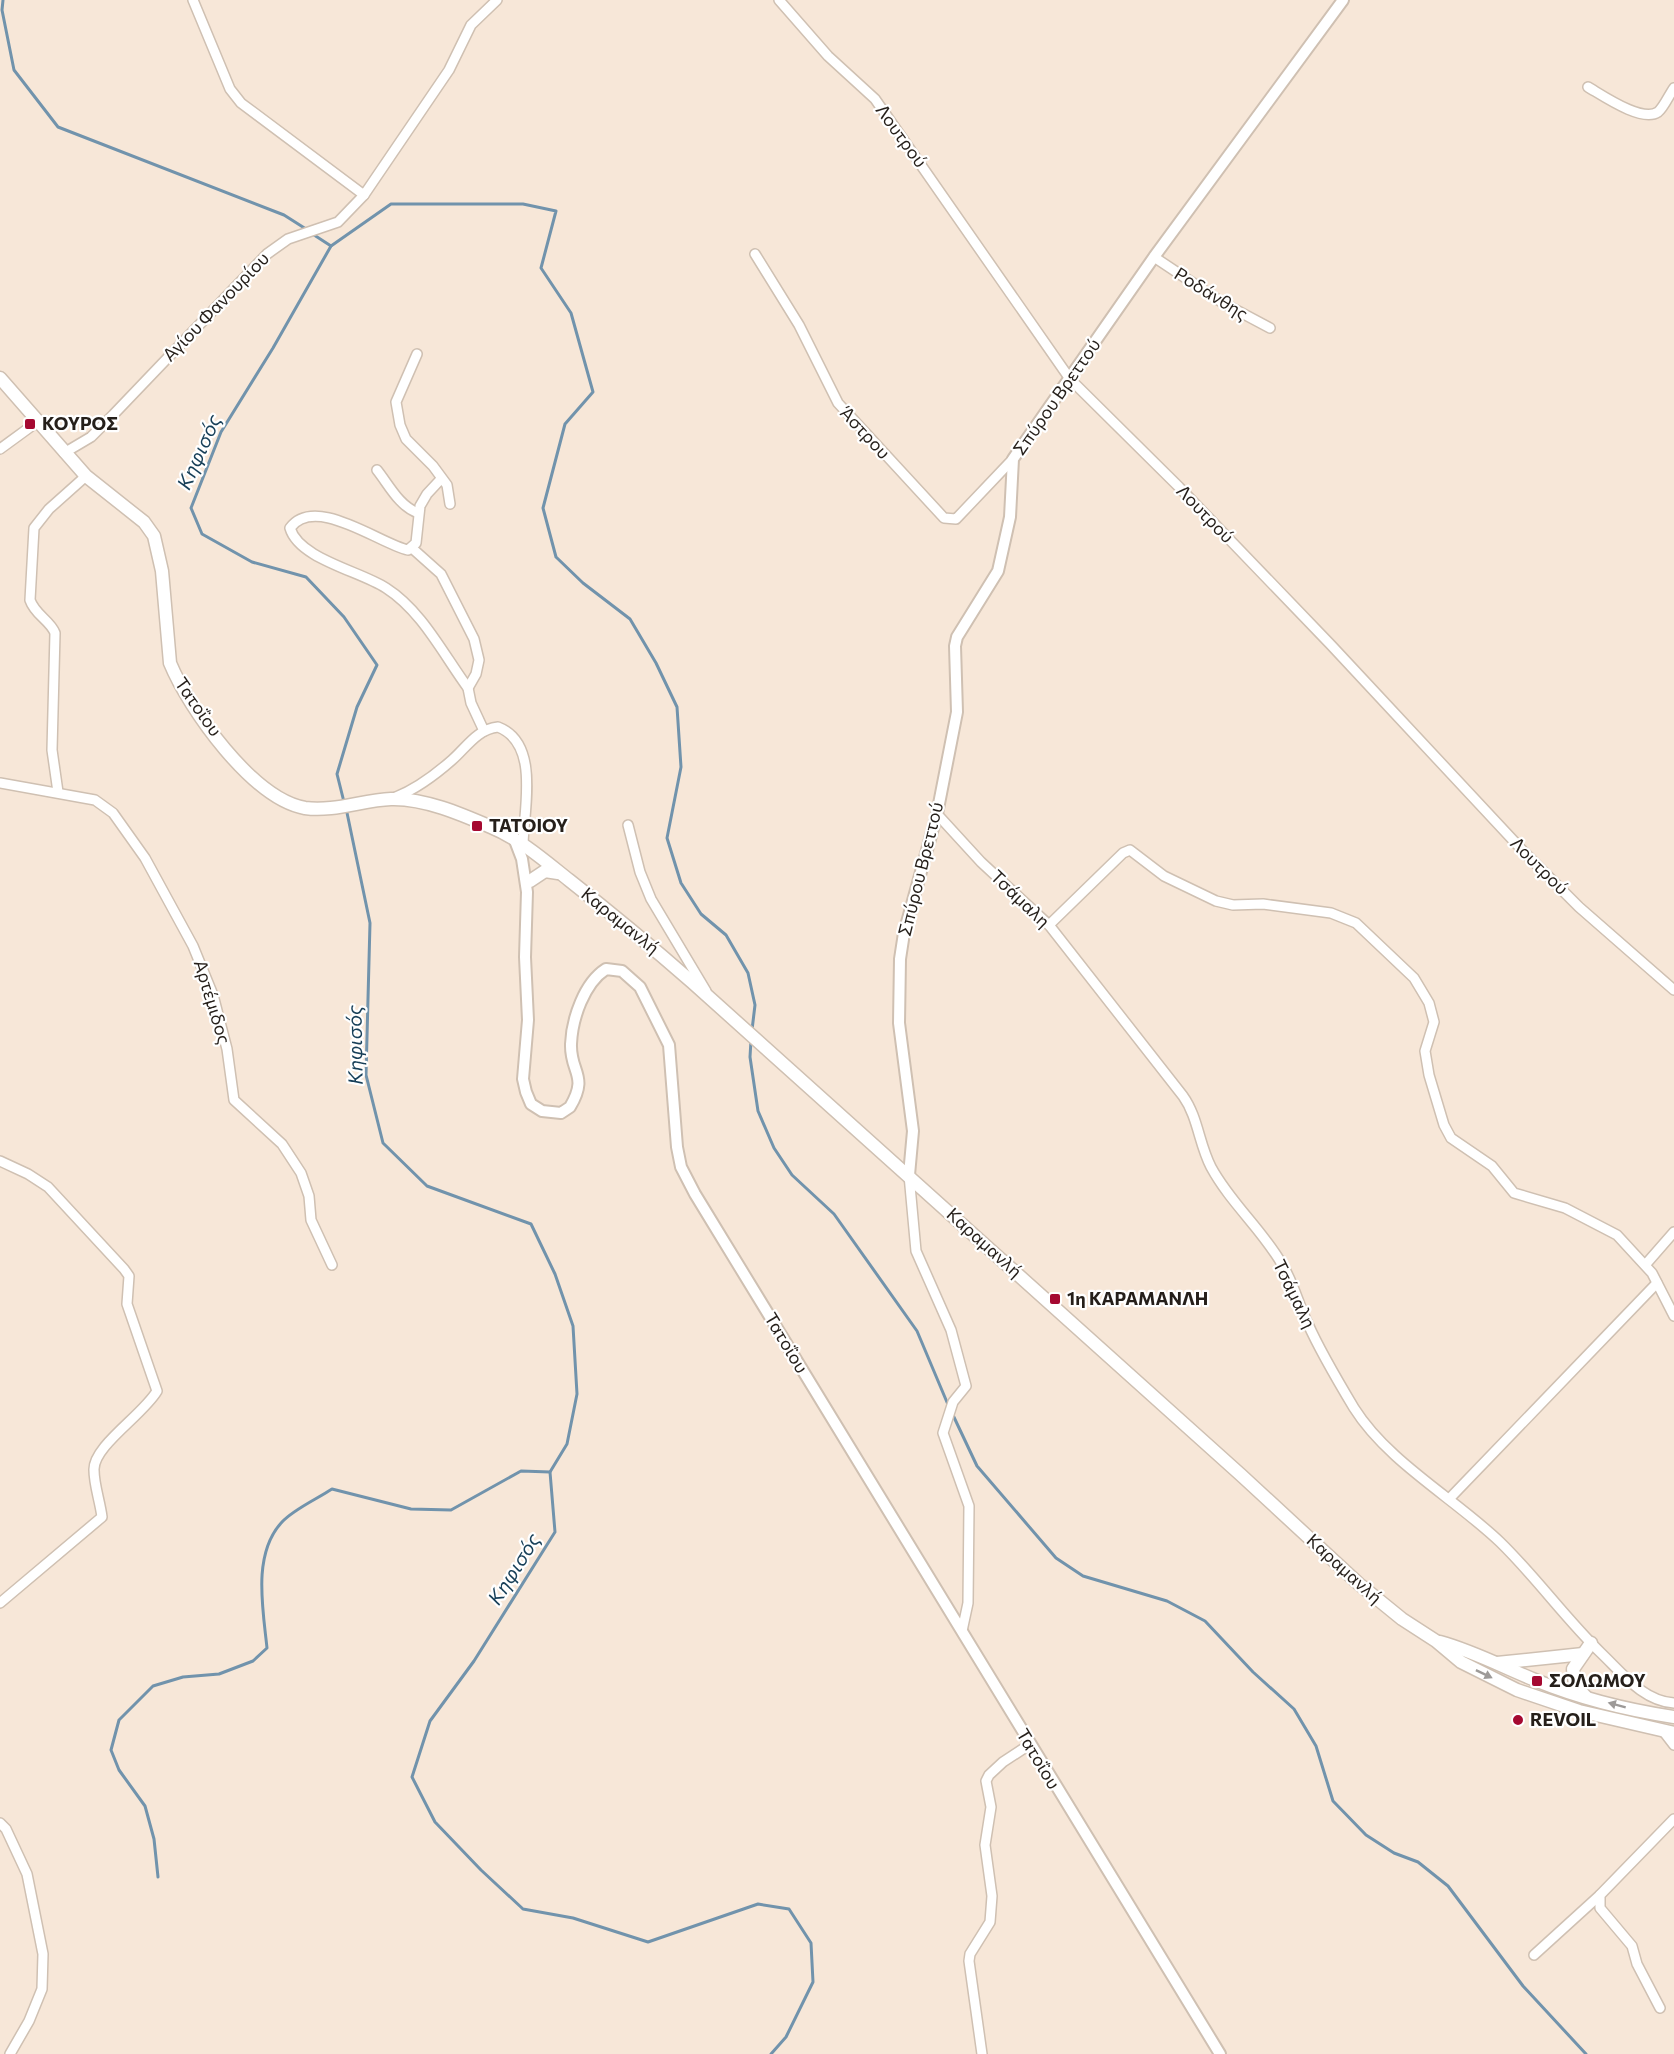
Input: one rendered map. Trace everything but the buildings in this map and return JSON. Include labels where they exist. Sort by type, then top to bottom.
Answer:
[{"type":"main road","name":"Τατοΐου","points":[[0,378],[86,476],[144,522],[154,536],[162,571],[170,663],[181,688],[196,712],[262,787],[288,803],[306,808],[327,808],[393,799],[459,814],[521,844]]},
{"type":"main road","name":"Καραμανλή","points":[[521,844],[645,941],[710,998],[909,1175],[1359,1584],[1402,1619],[1436,1641],[1461,1662],[1526,1693],[1579,1711],[1669,1732]]},
{"type":"main road","points":[[530,881],[545,871],[562,875]]},
{"type":"main road","name":"Καραμανλή","points":[[1436,1641],[1467,1650],[1497,1664],[1587,1697],[1674,1717]]},
{"type":"main road","points":[[1587,1697],[1580,1692],[1573,1677],[1573,1669],[1591,1643]]},
{"type":"main road","points":[[1497,1664],[1583,1654]]},
{"type":"street","points":[[193,0],[230,89],[240,103],[364,195]]},
{"type":"street","name":"Αγίου Φανουρίου","points":[[64,453],[91,437],[249,269],[288,239],[338,222],[364,195],[449,70],[471,25],[497,0]]},
{"type":"street","name":"Λουτρού","points":[[779,0],[828,56],[875,99],[1070,379],[1171,479],[1323,636],[1532,860],[1579,907],[1674,990]]},
{"type":"street","name":"Σπύρου Βρεττού","points":[[909,1175],[913,1131],[899,1023],[900,959],[904,933],[937,814],[957,712],[955,646],[957,637],[999,571],[1010,518],[1013,459],[1154,257],[1343,0]]},
{"type":"street","points":[[1588,87],[1634,112],[1647,115],[1658,112],[1674,88]]},
{"type":"street","name":"Άστρου","points":[[755,254],[799,326],[838,403],[944,518],[956,519],[1013,459]]},
{"type":"street","name":"Ροδάνθης","points":[[1154,257],[1223,303],[1270,328]]},
{"type":"street","points":[[417,354],[396,402],[397,413],[406,439],[433,466],[447,485],[450,504]]},
{"type":"street","points":[[0,448],[37,422]]},
{"type":"street","points":[[376,470],[392,486],[402,504],[418,513]]},
{"type":"street","points":[[57,792],[52,750],[55,633],[52,627],[33,611],[30,600],[34,528],[49,509],[86,476]]},
{"type":"street","points":[[413,549],[418,537],[418,513],[427,494],[441,479]]},
{"type":"street","points":[[468,688],[476,674],[479,660],[474,639],[441,574],[413,549],[404,549],[356,526],[323,517],[298,521],[290,528],[292,536],[312,552],[385,587],[404,602],[468,688],[471,703],[484,731]]},
{"type":"street","points":[[393,799],[420,784],[484,731],[498,727],[517,739],[526,764],[521,844]]},
{"type":"street","name":"Αρτέμιδος","points":[[0,783],[57,792],[104,805],[117,818],[145,858],[193,946],[210,985],[227,1049],[234,1100],[282,1144],[301,1173],[309,1196],[311,1220],[332,1264]]},
{"type":"street","name":"Τσάμαλη","points":[[937,814],[981,862],[1049,925],[1189,1105],[1210,1166],[1230,1197],[1283,1265],[1308,1326],[1354,1407],[1383,1444],[1433,1488],[1450,1498],[1500,1543],[1591,1643],[1649,1696],[1674,1702]]},
{"type":"street","points":[[628,825],[640,872],[651,899],[710,998]]},
{"type":"street","name":"Τατοΐου","points":[[521,844],[530,881],[526,902]]},
{"type":"street","name":"Τατοΐου","points":[[521,844],[526,879],[525,957],[528,1020],[523,1079],[531,1104],[542,1111],[553,1113],[570,1107],[580,1085],[571,1044],[584,996],[590,983],[606,969],[622,971],[631,977],[651,1004],[669,1045],[674,1130],[681,1167],[1029,1745],[1220,2054]]},
{"type":"street","points":[[1049,925],[1123,853],[1130,850],[1164,876],[1216,901],[1233,905],[1263,904],[1331,913],[1356,923],[1414,978],[1430,1003],[1434,1022],[1425,1052],[1429,1075],[1444,1125],[1451,1138],[1492,1166],[1514,1193],[1565,1208],[1607,1228],[1629,1245],[1646,1264],[1674,1316]]},
{"type":"street","points":[[0,1161],[28,1173],[48,1187],[129,1276],[126,1304],[157,1391],[148,1406],[100,1449],[93,1468],[102,1516],[0,1603]]},
{"type":"street","points":[[909,1175],[916,1251],[951,1330],[966,1386],[953,1402],[943,1433],[969,1506],[968,1603],[962,1631]]},
{"type":"street","points":[[1646,1264],[1674,1232]]},
{"type":"street","points":[[1450,1498],[1657,1283]]},
{"type":"street","points":[[1669,1732],[1674,1745]]},
{"type":"street","points":[[982,2054],[969,1961],[990,1922],[992,1896],[986,1845],[991,1807],[986,1781],[1003,1762],[1029,1745]]},
{"type":"street","points":[[1534,1955],[1600,1895],[1674,1819]]},
{"type":"street","points":[[0,1823],[6,1829],[27,1874],[43,1954],[42,1989],[29,2021],[10,2054]]},
{"type":"street","points":[[1600,1895],[1600,1908],[1632,1946],[1637,1964],[1660,2008]]},
{"type":"waterway","name":"Κηφισός","points":[[3,0],[2,10],[14,70],[58,127],[284,215],[306,229]]},
{"type":"waterway","points":[[331,246],[391,204],[523,204],[556,211],[541,268],[571,313],[593,392],[565,424],[543,508],[556,557],[583,583],[630,619],[656,663],[677,707],[681,767],[667,838],[681,883],[701,914],[726,935],[748,973],[755,1005],[752,1030]]},
{"type":"waterway","name":"Κηφισός","points":[[311,233],[331,246],[273,348],[221,432],[191,508],[202,534],[252,562],[306,577],[344,617],[377,665],[357,707],[337,774],[344,802]]},
{"type":"waterway","name":"Κηφισός","points":[[346,808],[370,923],[366,1075],[383,1143],[427,1186],[531,1224],[555,1274],[573,1326],[577,1394],[567,1444],[550,1472],[555,1532],[474,1661],[430,1721],[412,1777],[435,1822],[523,1909],[573,1918],[648,1942],[758,1904],[789,1909],[811,1943],[813,1982],[786,2037],[771,2054]]},
{"type":"waterway","points":[[751,1040],[750,1057],[758,1111],[774,1148],[792,1175],[834,1214],[917,1331],[949,1407]]},
{"type":"waterway","points":[[952,1413],[977,1466],[1056,1558],[1083,1576],[1167,1601],[1205,1621],[1253,1672],[1294,1709],[1316,1746],[1333,1801],[1366,1835],[1394,1853],[1418,1862],[1448,1886],[1523,1986],[1586,2054]]},
{"type":"waterway","points":[[158,1877],[154,1839],[145,1806],[119,1770],[111,1750],[119,1720],[153,1686],[183,1677],[219,1674],[253,1661],[267,1648],[262,1599],[263,1566],[266,1550],[282,1522],[299,1508],[332,1489],[411,1509],[451,1510],[521,1471],[550,1472]]},
{"type":"place","name":"ΚΟΥΡΟΣ","points":[[30,424]]},
{"type":"place","name":"ΤΑΤΟΙΟΥ","points":[[477,826]]},
{"type":"place","name":"1η ΚΑΡΑΜΑΝΛΗ","points":[[1055,1299]]},
{"type":"place","name":"ΣΟΛΩΜΟΥ","points":[[1537,1681]]},
{"type":"place","name":"REVOIL","points":[[1518,1720]]}]
